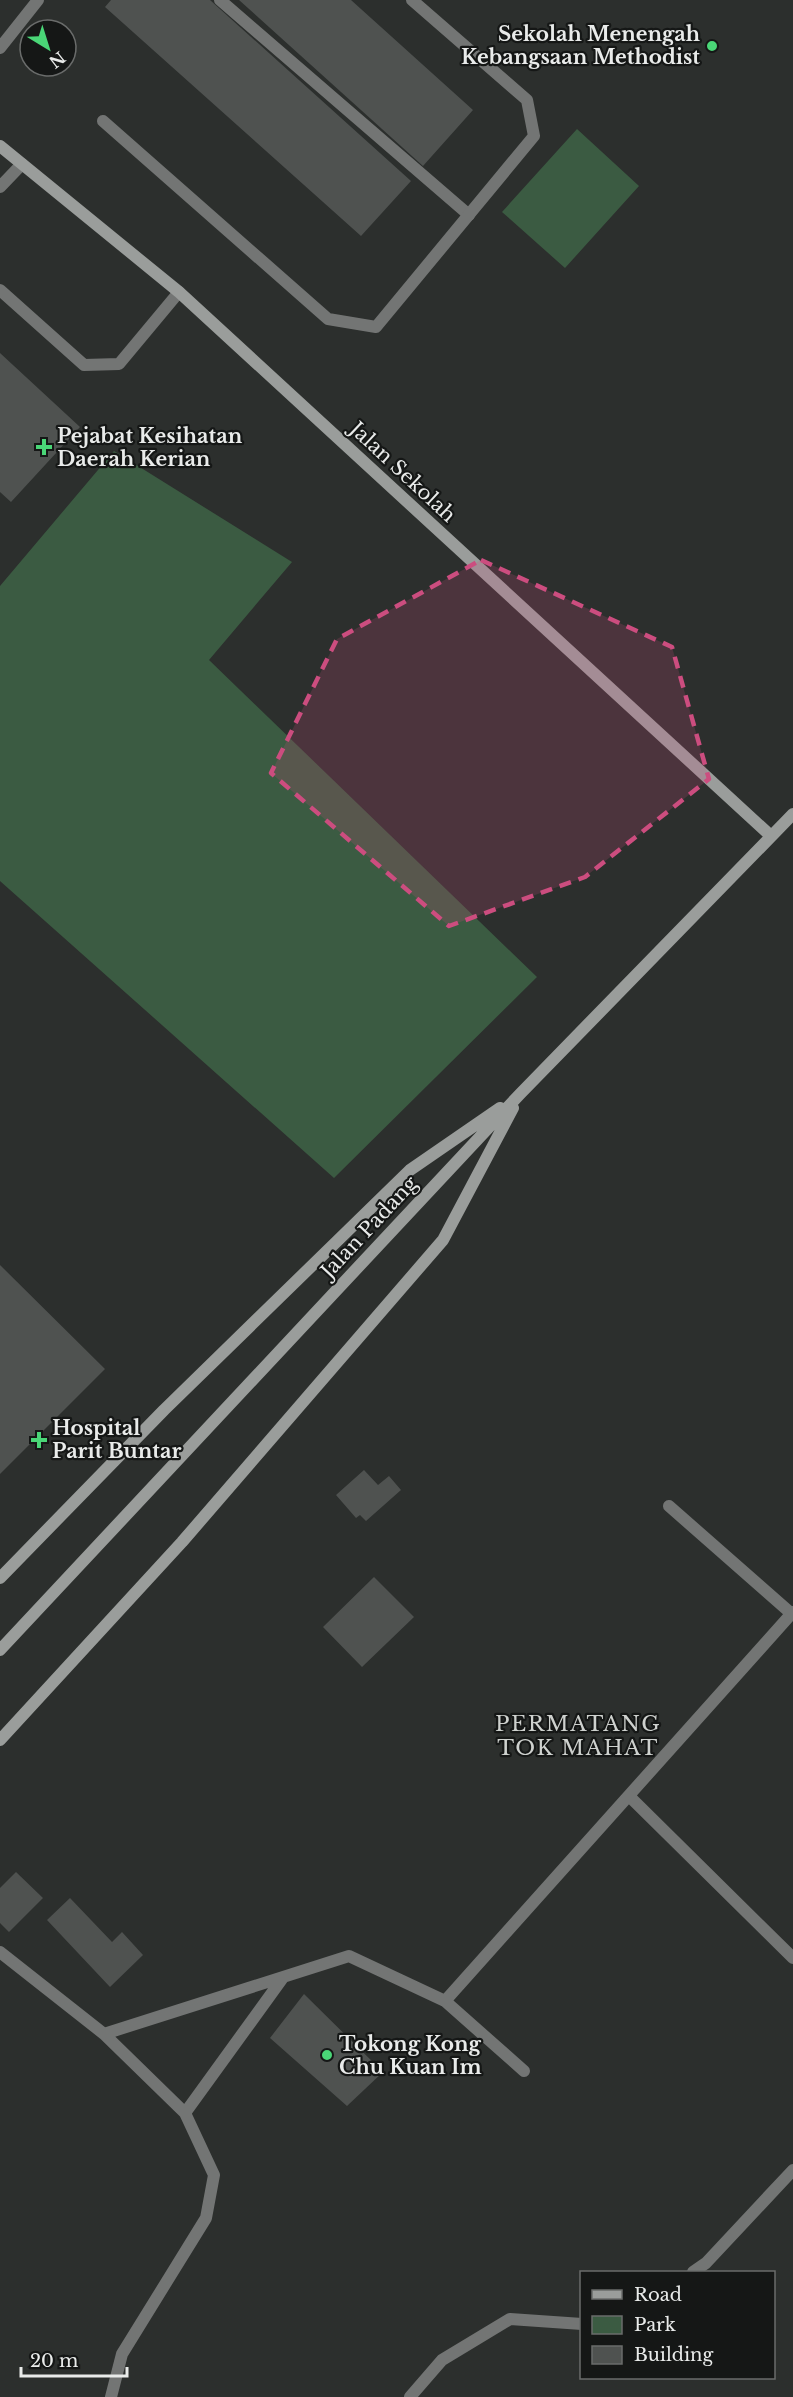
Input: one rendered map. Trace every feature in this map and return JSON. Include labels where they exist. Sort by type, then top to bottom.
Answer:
[{"type":"street","points":[[0,48],[38,0]]},
{"type":"street","points":[[220,0],[469,215]]},
{"type":"street","points":[[102,121],[328,319],[376,327],[534,136],[526,100],[412,0]]},
{"type":"street","name":"Jalan Sekolah","points":[[0,146],[179,292],[771,836]]},
{"type":"street","points":[[0,187],[21,164]]},
{"type":"street","points":[[0,290],[84,365],[119,364],[179,292]]},
{"type":"street","name":"Jalan Padang","points":[[0,1650],[520,1094],[793,814]]},
{"type":"street","points":[[0,1578],[164,1410],[410,1170],[520,1094]]},
{"type":"street","points":[[0,1740],[182,1542],[443,1240],[520,1094]]},
{"type":"street","points":[[445,2001],[792,1613],[669,1506]]},
{"type":"street","points":[[629,1796],[793,1959]]},
{"type":"street","points":[[0,1952],[104,2034],[185,2113],[214,2175],[206,2218],[122,2354],[111,2397]]},
{"type":"street","points":[[104,2034],[349,1956],[445,2001],[524,2071]]},
{"type":"street","points":[[185,2113],[282,1979]]},
{"type":"street","points":[[694,2271],[706,2263],[793,2170]]},
{"type":"street","points":[[410,2397],[442,2360],[510,2319],[580,2324]]},
{"type":"highlighted area","points":[[481,560],[672,647],[709,779],[585,877],[449,926],[271,773],[337,639]]},
{"type":"green space","points":[[577,129],[639,186],[565,268],[502,212]]},
{"type":"green space","points":[[114,451],[292,562],[209,660],[537,977],[334,1178],[0,881],[0,586]]},
{"type":"building","points":[[111,0],[210,0],[411,181],[361,236],[105,7]]},
{"type":"building","points":[[239,0],[351,0],[473,110],[423,166]]},
{"type":"building","points":[[0,353],[80,427],[11,502],[0,492]]},
{"type":"building","points":[[0,1265],[105,1369],[0,1474]]},
{"type":"building","points":[[364,1470],[378,1485],[389,1476],[401,1490],[366,1521],[360,1515],[356,1518],[336,1495]]},
{"type":"building","points":[[374,1577],[414,1617],[362,1667],[323,1627]]},
{"type":"building","points":[[16,1872],[43,1898],[9,1932],[0,1923],[0,1888]]},
{"type":"building","points":[[70,1898],[112,1942],[122,1932],[143,1955],[110,1987],[47,1920]]},
{"type":"building","name":"Tokong Kong Chu Kuan Im","points":[[304,1994],[383,2072],[347,2106],[270,2038]]},
{"type":"place","name":"Sekolah Menengah Kebangsaan Methodist","points":[[712,46]]},
{"type":"place","name":"Pejabat Kesihatan Daerah Kerian","points":[[44,447]]},
{"type":"place","name":"Hospital Parit Buntar","points":[[39,1440]]},
{"type":"place","name":"Tokong Kong Chu Kuan Im","points":[[327,2055]]},
{"type":"district","name":"PERMATANG TOK MAHAT","points":[[578,1736]]}]
